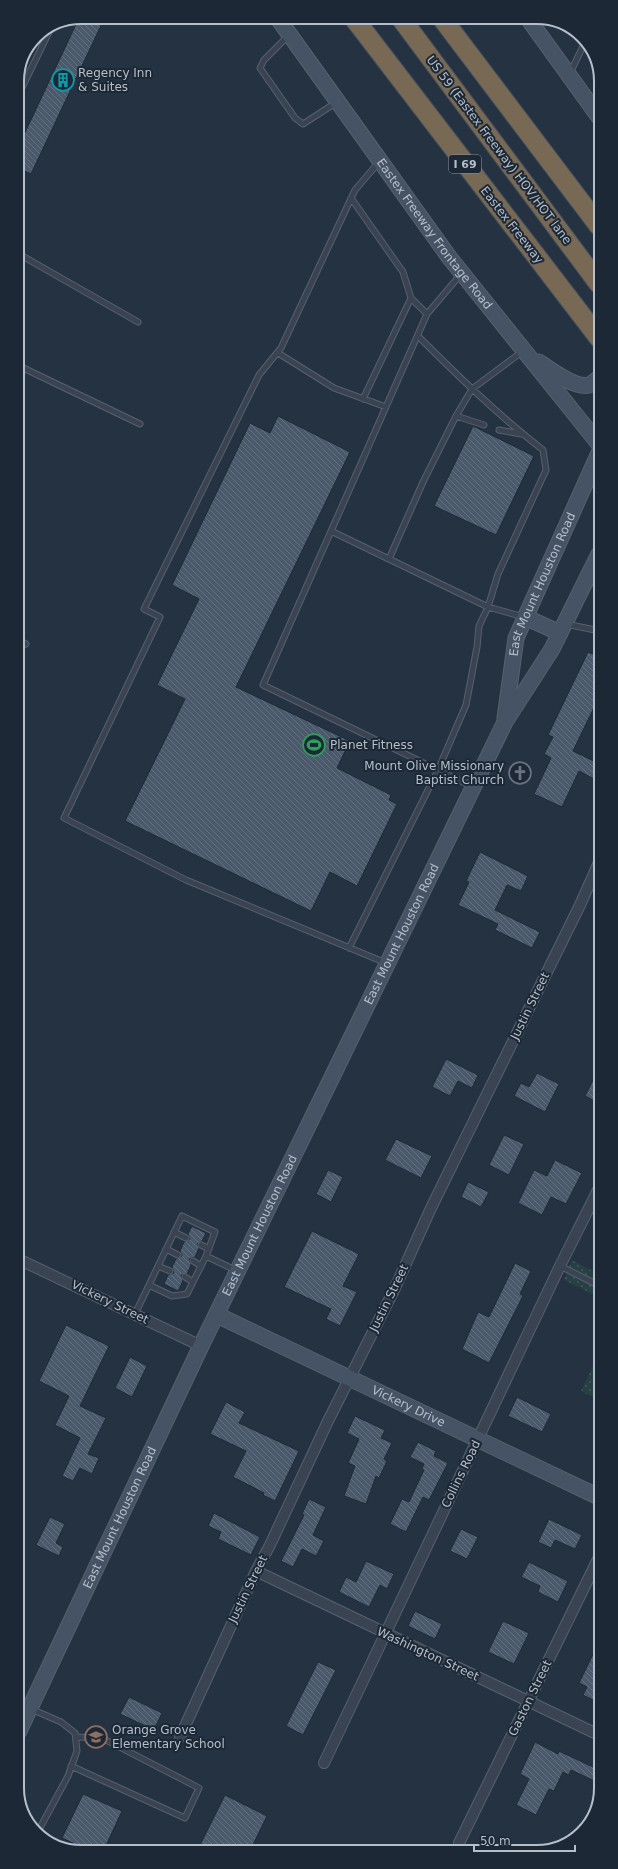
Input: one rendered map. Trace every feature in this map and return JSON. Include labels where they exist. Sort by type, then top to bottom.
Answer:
[{"type":"highway","name":"Eastex Freeway","points":[[358,24],[594,331]]},
{"type":"highway","name":"US 59 (Eastex Freeway) HOV/HOT lane","points":[[405,24],[594,276]]},
{"type":"highway","points":[[446,24],[594,219]]},
{"type":"street","name":"Eastex Freeway Frontage Road","points":[[282,24],[462,273],[594,438]]},
{"type":"street","points":[[532,24],[594,110]]},
{"type":"street","points":[[524,350],[551,370],[579,384],[589,385],[594,382]]},
{"type":"street","name":"East Mount Houston Road","points":[[505,722],[516,638],[594,464]]},
{"type":"street","name":"East Mount Houston Road","points":[[24,1721],[201,1346],[505,722],[552,649],[594,566]]},
{"type":"street","points":[[584,586],[594,582]]},
{"type":"street","points":[[525,617],[562,628]]},
{"type":"street","name":"Justin Street","points":[[180,1737],[256,1571],[395,1288],[431,1208],[594,872]]},
{"type":"street","name":"Collins Road","points":[[324,1763],[560,1266],[594,1198]]},
{"type":"street","name":"Vickery Street","points":[[24,1262],[201,1346]]},
{"type":"street","name":"Vickery Drive","points":[[217,1315],[594,1495]]},
{"type":"street","name":"Gaston Street","points":[[460,1843],[594,1567]]},
{"type":"street","name":"Washington Street","points":[[256,1571],[594,1733]]},
{"type":"lane","points":[[290,34],[264,60],[260,68],[295,118],[304,124],[338,102]]},
{"type":"lane","points":[[24,84],[47,35]]},
{"type":"lane","points":[[569,74],[583,47]]},
{"type":"lane","points":[[380,161],[355,190],[281,348],[259,374],[144,609],[160,616],[64,818],[186,880],[387,964]]},
{"type":"lane","points":[[351,198],[403,272],[411,298],[427,314]]},
{"type":"lane","points":[[24,257],[138,322]]},
{"type":"lane","points":[[462,273],[427,314],[263,685],[473,787]]},
{"type":"lane","points":[[363,399],[411,298]]},
{"type":"lane","points":[[349,948],[438,770],[466,705],[477,647],[479,626],[488,607],[498,574],[546,470],[543,450],[522,434],[472,390],[418,336]]},
{"type":"lane","points":[[389,559],[456,416],[472,390],[524,350]]},
{"type":"lane","points":[[278,353],[334,388],[386,407]]},
{"type":"lane","points":[[24,368],[140,424]]},
{"type":"lane","points":[[456,416],[484,425]]},
{"type":"lane","points":[[499,430],[522,434]]},
{"type":"lane","points":[[331,531],[488,607],[525,617]]},
{"type":"lane","points":[[562,628],[594,630]]},
{"type":"lane","points":[[135,1314],[182,1216],[215,1232],[206,1256],[187,1294],[172,1296],[149,1285]]},
{"type":"lane","points":[[174,1232],[186,1238]]},
{"type":"lane","points":[[201,1245],[209,1249]]},
{"type":"lane","points":[[166,1249],[178,1255]]},
{"type":"lane","points":[[206,1256],[238,1271]]},
{"type":"lane","points":[[193,1261],[201,1266]]},
{"type":"lane","points":[[158,1266],[170,1271]]},
{"type":"lane","points":[[560,1266],[594,1283]]},
{"type":"lane","points":[[185,1277],[193,1282]]},
{"type":"lane","points":[[30,1708],[61,1722],[75,1733],[76,1738],[77,1751],[72,1766],[40,1827]]},
{"type":"lane","points":[[72,1766],[184,1818],[199,1788],[102,1738],[76,1738]]},
{"type":"green space","points":[[572,1260],[594,1272],[594,1295],[564,1280]]},
{"type":"green space","points":[[594,1364],[594,1398],[581,1391]]},
{"type":"building","name":"Regency Inn & Suites","points":[[76,24],[102,24],[31,174],[24,170],[24,135]]},
{"type":"building","points":[[278,416],[350,452],[236,687],[350,741],[337,768],[391,795],[389,800],[397,804],[357,886],[330,872],[311,911],[125,821],[185,699],[157,685],[199,599],[172,585],[250,423],[270,433]]},
{"type":"building","points":[[473,426],[534,456],[496,535],[434,506]]},
{"type":"building","points":[[588,652],[594,654],[594,707],[573,751],[594,761],[594,779],[579,771],[562,807],[534,794],[551,758],[544,754],[553,737],[548,735]]},
{"type":"building","points":[[480,852],[528,876],[521,891],[507,885],[495,910],[540,932],[532,948],[495,930],[498,924],[458,905],[469,882],[466,881]]},
{"type":"building","points":[[446,1059],[478,1075],[472,1088],[458,1081],[450,1096],[432,1087]]},
{"type":"building","points":[[537,1073],[559,1084],[545,1112],[514,1096],[521,1083],[529,1087]]},
{"type":"building","points":[[594,1078],[594,1101],[585,1096]]},
{"type":"building","points":[[504,1135],[524,1144],[509,1175],[489,1165]]},
{"type":"building","points":[[396,1139],[432,1156],[421,1178],[385,1160]]},
{"type":"building","points":[[555,1160],[582,1173],[566,1204],[551,1197],[542,1215],[518,1203],[534,1170],[547,1176]]},
{"type":"building","points":[[328,1170],[343,1177],[331,1202],[316,1194]]},
{"type":"building","points":[[468,1182],[489,1192],[481,1207],[461,1197]]},
{"type":"building","points":[[192,1226],[206,1233],[202,1241],[197,1244],[199,1248],[195,1257],[189,1259],[191,1265],[187,1274],[181,1275],[183,1281],[178,1291],[164,1284],[168,1275],[174,1273],[172,1267],[176,1259],[182,1256],[180,1251],[184,1242],[190,1239],[188,1234]]},
{"type":"building","points":[[312,1231],[359,1254],[343,1286],[357,1292],[340,1326],[326,1319],[331,1309],[284,1287]]},
{"type":"building","points":[[515,1263],[531,1271],[520,1294],[523,1296],[489,1363],[462,1349],[478,1312],[489,1317]]},
{"type":"building","points":[[66,1325],[109,1346],[80,1406],[106,1418],[88,1454],[99,1458],[92,1474],[80,1468],[73,1481],[62,1476],[80,1438],[55,1425],[69,1396],[39,1381]]},
{"type":"building","points":[[130,1357],[147,1366],[132,1397],[115,1388]]},
{"type":"building","points":[[517,1397],[551,1414],[542,1432],[508,1416]]},
{"type":"building","points":[[226,1402],[245,1412],[239,1423],[299,1451],[275,1501],[263,1495],[264,1493],[233,1477],[246,1451],[210,1434]]},
{"type":"building","points":[[355,1416],[385,1430],[381,1438],[392,1443],[384,1459],[387,1461],[379,1478],[376,1476],[366,1504],[344,1496],[355,1466],[348,1463],[359,1439],[347,1433]]},
{"type":"building","points":[[418,1442],[436,1451],[434,1456],[448,1463],[429,1500],[423,1497],[406,1532],[390,1524],[402,1499],[409,1502],[424,1470],[422,1469],[424,1464],[410,1457]]},
{"type":"building","points":[[309,1499],[326,1507],[313,1535],[324,1541],[316,1556],[302,1549],[293,1567],[281,1561],[304,1515],[302,1514]]},
{"type":"building","points":[[214,1513],[260,1537],[251,1555],[218,1539],[221,1532],[208,1526]]},
{"type":"building","points":[[50,1517],[65,1524],[56,1543],[63,1547],[59,1556],[36,1545]]},
{"type":"building","points":[[549,1519],[582,1535],[575,1549],[555,1540],[551,1548],[538,1542]]},
{"type":"building","points":[[461,1529],[478,1537],[467,1559],[450,1551]]},
{"type":"building","points":[[366,1561],[394,1574],[387,1589],[380,1585],[369,1607],[339,1592],[346,1577],[356,1582]]},
{"type":"building","points":[[529,1562],[568,1581],[558,1602],[538,1592],[540,1586],[521,1577]]},
{"type":"building","points":[[415,1611],[442,1624],[435,1639],[408,1626]]},
{"type":"building","points":[[503,1621],[529,1633],[514,1664],[488,1652]]},
{"type":"building","points":[[594,1652],[594,1700],[583,1695],[587,1687],[579,1683]]},
{"type":"building","points":[[318,1662],[336,1670],[303,1735],[286,1726]]},
{"type":"building","points":[[129,1697],[162,1713],[154,1730],[120,1714]]},
{"type":"building","points":[[535,1742],[558,1754],[559,1751],[593,1767],[594,1765],[594,1781],[571,1770],[569,1775],[563,1772],[554,1791],[549,1789],[536,1815],[516,1805],[529,1779],[520,1774]]},
{"type":"building","points":[[83,1794],[122,1811],[106,1845],[72,1844],[73,1843],[62,1838]]},
{"type":"building","points":[[225,1795],[267,1816],[253,1845],[200,1845]]},
{"type":"place","name":"Regency Inn & Suites","points":[[63,80]]},
{"type":"place","name":"Planet Fitness","points":[[314,745]]},
{"type":"place","name":"Mount Olive Missionary Baptist Church","points":[[520,773]]},
{"type":"place","name":"Orange Grove Elementary School","points":[[96,1737]]}]
